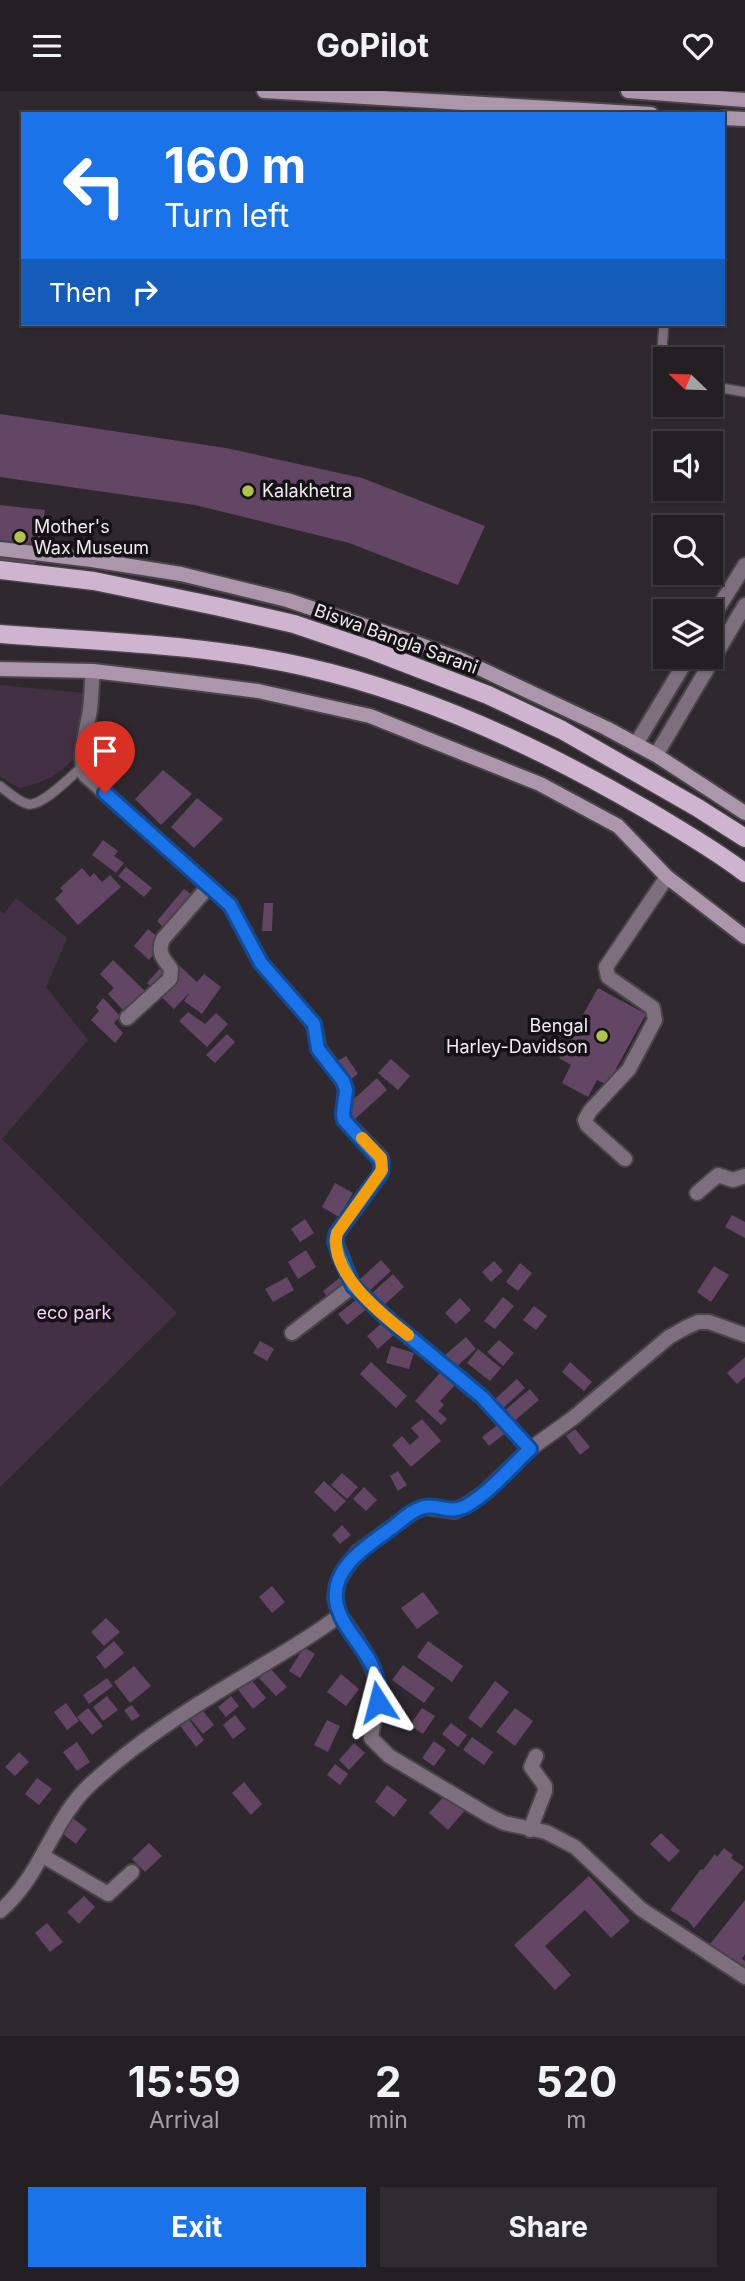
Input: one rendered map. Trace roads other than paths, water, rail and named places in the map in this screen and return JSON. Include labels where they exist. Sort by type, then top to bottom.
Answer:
[{"type":"main road","name":"Biswa Bangla Sarani","points":[[0,570],[94,580],[220,607],[294,624],[371,650],[488,695],[562,730],[745,838]]},
{"type":"main road","points":[[0,634],[221,652],[305,667],[377,686],[533,748],[595,779],[745,873]]},
{"type":"street","points":[[264,91],[617,112]]},
{"type":"street","points":[[628,91],[745,100]]},
{"type":"street","points":[[725,118],[745,119]]},
{"type":"street","points":[[0,549],[181,573],[287,600],[414,642],[462,660],[636,744],[745,813]]},
{"type":"street","points":[[723,600],[745,565]]},
{"type":"street","points":[[656,755],[745,605]]},
{"type":"street","points":[[0,669],[93,671],[258,691],[370,716],[540,784],[598,814],[618,826],[667,877],[745,937]]},
{"type":"street","points":[[636,744],[681,669]]},
{"type":"street","points":[[93,671],[82,767],[85,775],[230,905],[261,963],[314,1024],[318,1049],[343,1081],[346,1090],[344,1120],[382,1162],[381,1173],[337,1233],[335,1241],[353,1286],[388,1319],[482,1397],[530,1449]]},
{"type":"street","points":[[625,1159],[587,1125],[585,1120],[629,1069],[655,1020],[656,1013],[653,1007],[608,977],[606,967],[667,877]]},
{"type":"street","points":[[127,1018],[170,979],[171,969],[160,953],[163,939],[209,886]]},
{"type":"street","points":[[697,1193],[718,1175],[733,1180],[745,1176]]},
{"type":"street","points":[[292,1333],[353,1286]]},
{"type":"street","points":[[745,1335],[720,1324],[698,1322],[669,1337],[573,1418],[530,1449],[485,1492],[468,1504],[455,1511],[425,1507],[413,1512],[358,1552],[338,1583],[335,1598],[340,1615],[365,1651],[377,1680],[378,1702],[372,1719],[372,1738],[389,1756],[504,1823],[546,1832],[575,1847],[641,1909],[745,1977]]},
{"type":"street","points":[[0,1911],[25,1884],[63,1817],[91,1783],[140,1742],[340,1615]]},
{"type":"street","points":[[530,1830],[545,1791],[542,1780],[531,1767],[536,1755]]},
{"type":"street","points":[[43,1856],[108,1894],[132,1872]]},
{"type":"lane","points":[[662,347],[664,326]]},
{"type":"lane","points":[[723,388],[745,392]]},
{"type":"lane","points":[[0,786],[24,803],[32,805],[45,799],[82,767]]},
{"type":"place","name":"Kalakhetra","points":[[248,491]]},
{"type":"place","name":"Mother's Wax Museum","points":[[20,537]]},
{"type":"place","name":"Bengal Harley-Davidson","points":[[602,1036]]},
{"type":"park label","name":"eco park","points":[[74,1313]]}]
